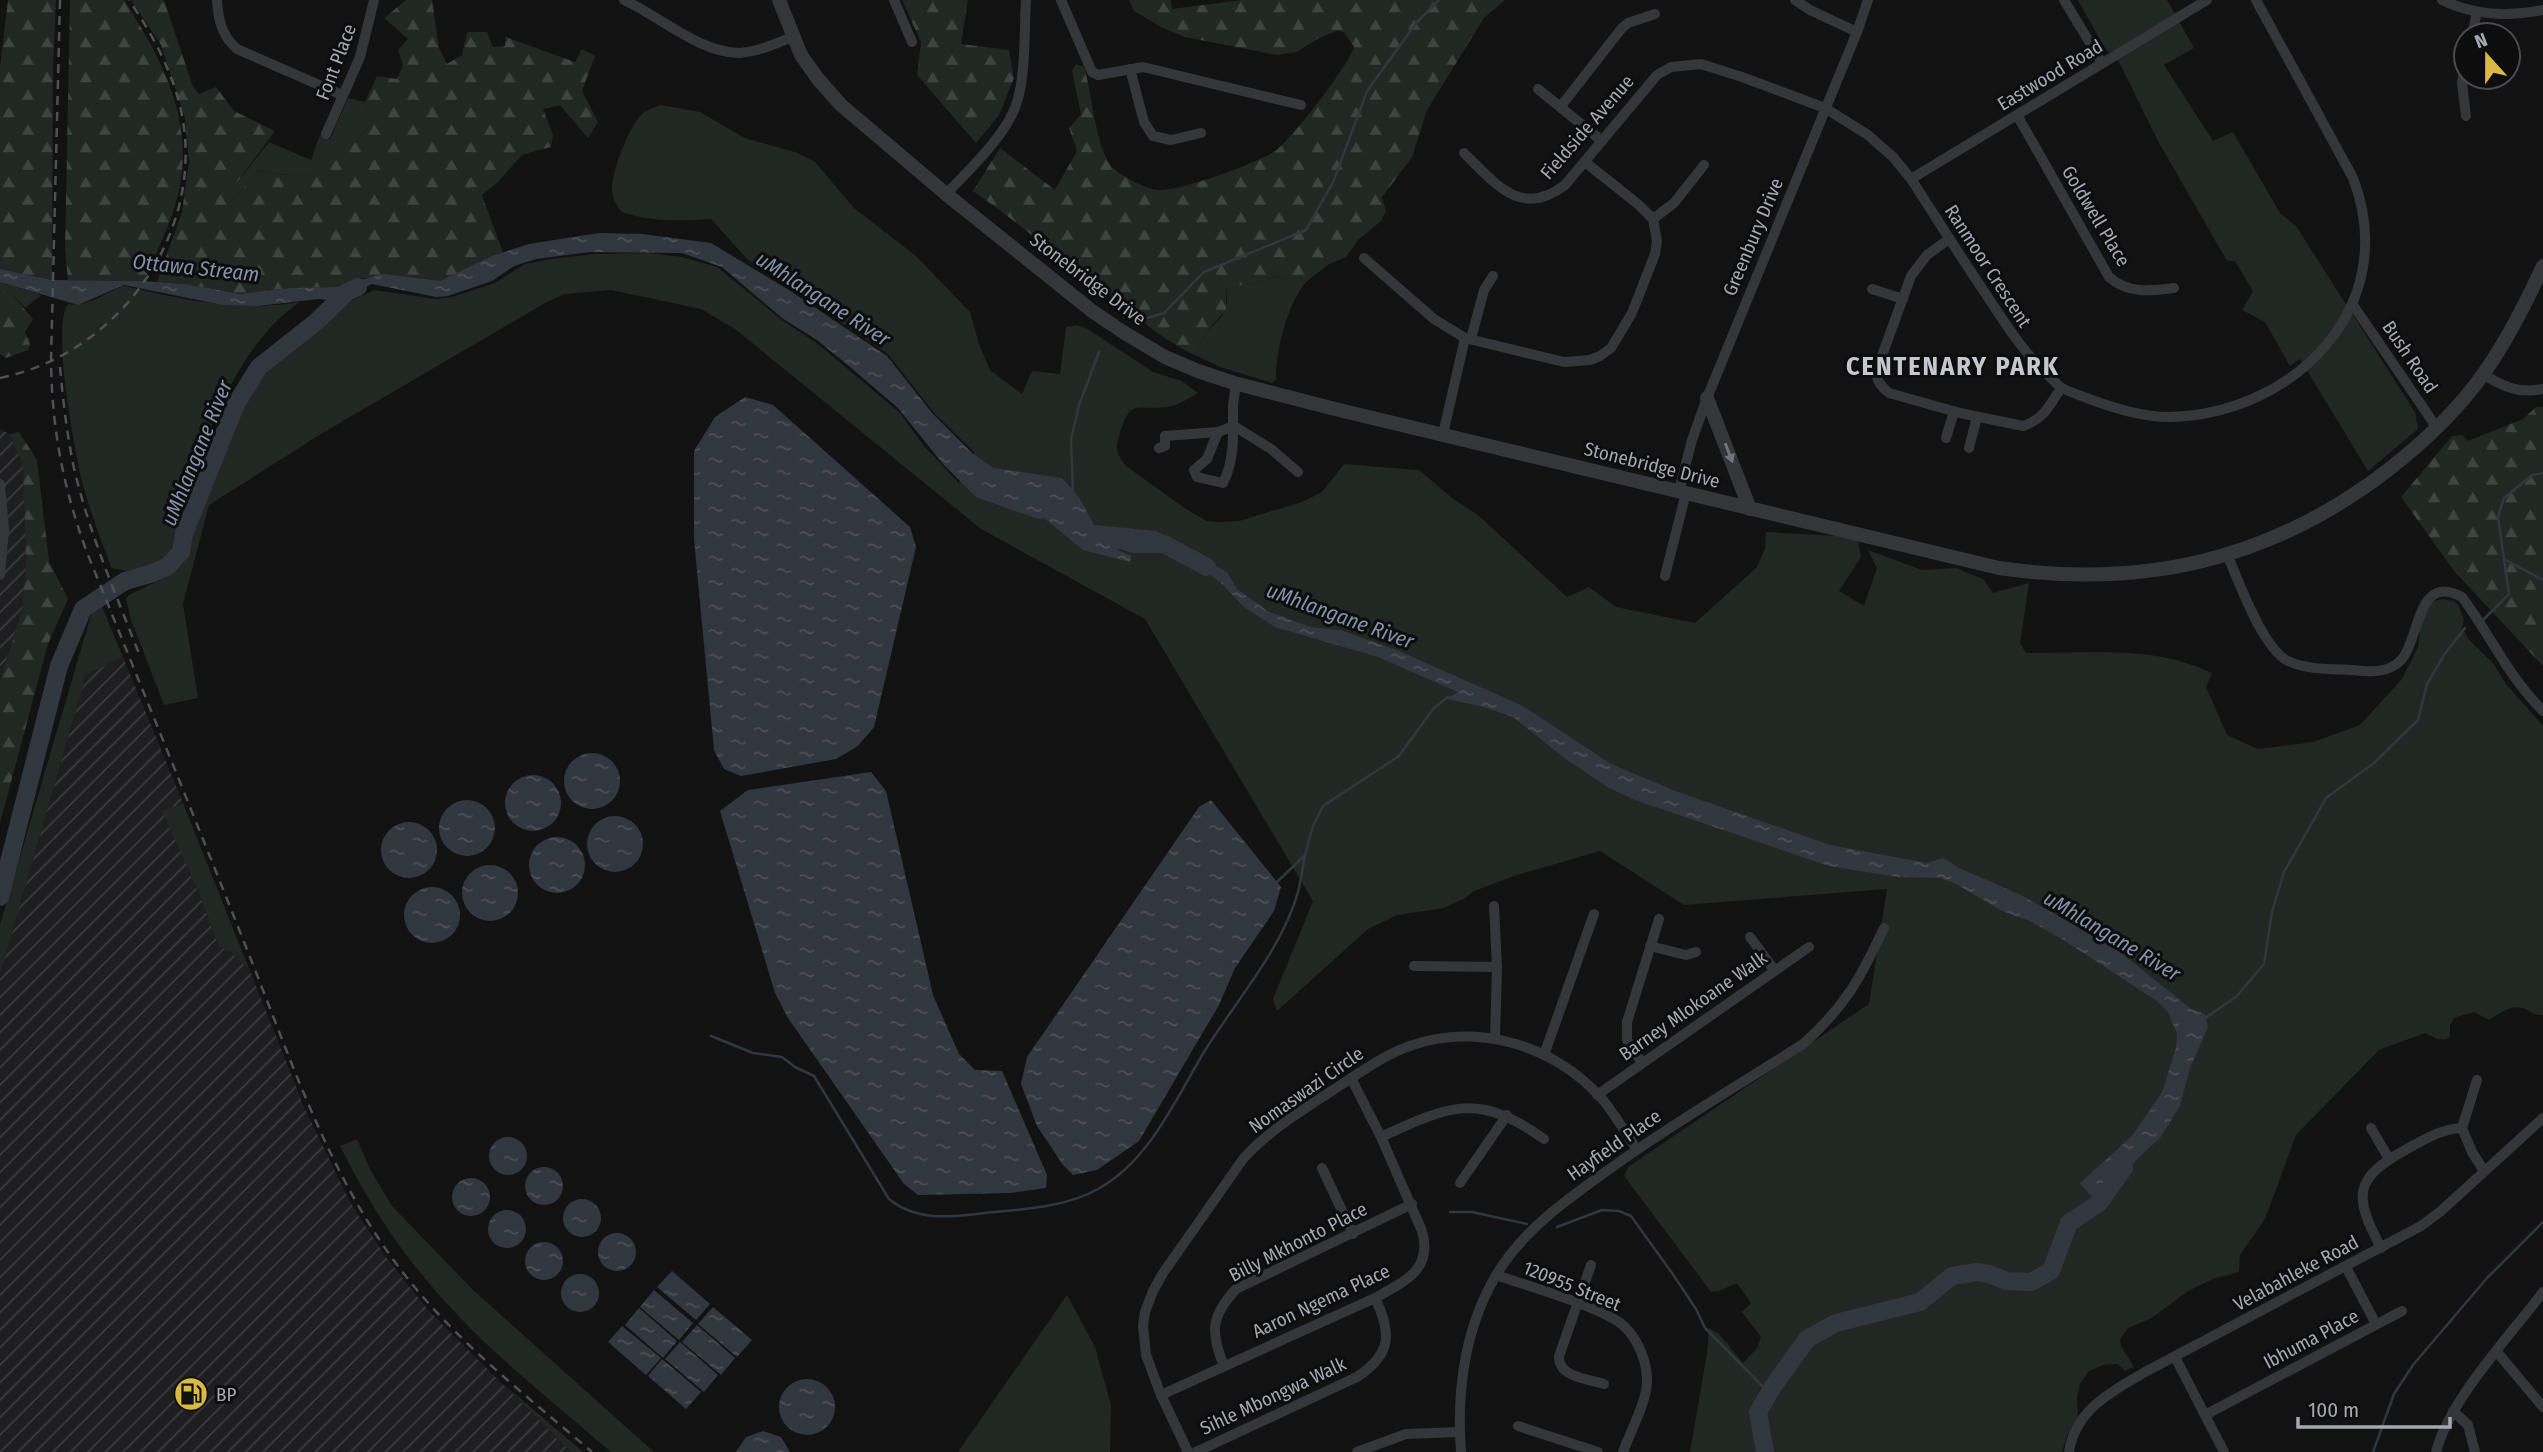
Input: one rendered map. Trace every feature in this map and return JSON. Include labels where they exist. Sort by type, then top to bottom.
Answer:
[{"type":"street","points":[[217,0],[221,27],[229,42],[237,49],[342,95]]},
{"type":"street","name":"Font Place","points":[[326,134],[360,57],[374,0]]},
{"type":"street","points":[[624,0],[714,49],[739,53],[766,48],[792,37]]},
{"type":"street","name":"Stonebridge Drive","points":[[779,0],[792,37],[818,79],[841,105],[946,194],[1123,332],[1166,358],[1234,383],[1750,509],[1964,561],[2056,575],[2108,575],[2189,565],[2279,536],[2325,514],[2359,493],[2406,457],[2437,428],[2483,374],[2523,310],[2543,266]]},
{"type":"street","points":[[894,0],[912,42]]},
{"type":"street","points":[[946,194],[981,158],[1018,102],[1022,80],[1026,0]]},
{"type":"street","points":[[1061,0],[1092,72],[1098,75],[1143,67],[1301,104]]},
{"type":"street","points":[[1795,0],[1857,32]]},
{"type":"street","name":"Greenbury Drive","points":[[1665,576],[1692,440],[1868,0]]},
{"type":"street","points":[[2064,0],[2102,63]]},
{"type":"street","name":"Eastwood Road","points":[[1911,179],[2207,0]]},
{"type":"street","name":"Ranmoor Crescent","points":[[1825,108],[1868,135],[1893,157],[1911,179],[2017,342],[2062,388],[2138,414],[2167,417],[2224,409],[2248,401],[2307,366],[2335,336],[2353,305],[2363,250],[2364,220],[2359,195],[2331,134],[2256,0]]},
{"type":"street","points":[[2442,0],[2477,12],[2509,15],[2543,10]]},
{"type":"street","points":[[2475,21],[2477,12]]},
{"type":"street","points":[[1561,106],[1622,28],[1628,23],[1655,14]]},
{"type":"street","name":"Fieldside Avenue","points":[[1464,153],[1511,195],[1529,199],[1553,194],[1585,162],[1657,75],[1671,67],[1685,65],[1701,64],[1722,70],[1825,108]]},
{"type":"street","points":[[1130,69],[1144,122],[1153,136],[1171,140],[1201,133]]},
{"type":"street","points":[[1538,89],[1602,141]]},
{"type":"street","points":[[2463,91],[2466,116]]},
{"type":"street","name":"Goldwell Place","points":[[2017,115],[2109,277],[2118,285],[2129,289],[2152,291],[2174,288]]},
{"type":"street","points":[[1364,258],[1434,319],[1469,338],[1564,362],[1590,360],[1600,356],[1611,348],[1621,334],[1644,285],[1657,241],[1653,219],[1585,162]]},
{"type":"street","points":[[1653,219],[1674,202],[1704,164]]},
{"type":"street","points":[[1949,240],[1927,255],[1911,276],[1876,372],[1877,380],[1889,393],[1976,417],[2023,426],[2043,415],[2062,388]]},
{"type":"street","points":[[1443,434],[1484,290],[1493,276]]},
{"type":"street","points":[[1872,289],[1903,299]]},
{"type":"street","name":"Bush Road","points":[[2353,305],[2437,428]]},
{"type":"street","points":[[2483,374],[2500,386],[2516,390],[2543,389]]},
{"type":"street","points":[[1218,432],[1207,459],[1194,470],[1197,477],[1223,483],[1227,475],[1234,426],[1232,407],[1237,394],[1234,383]]},
{"type":"street","points":[[1707,398],[1750,509]]},
{"type":"street","points":[[1946,438],[1954,411]]},
{"type":"street","points":[[1969,448],[1976,417]]},
{"type":"street","points":[[1159,448],[1165,446],[1165,436],[1218,432],[1234,426]]},
{"type":"street","points":[[1234,426],[1271,449],[1298,472]]},
{"type":"street","points":[[0,484],[4,530],[0,575]]},
{"type":"street","points":[[2227,554],[2262,631],[2284,659],[2302,666],[2382,671],[2402,659],[2411,644],[2426,602],[2445,592],[2454,593],[2462,597],[2499,657],[2543,711]]},
{"type":"street","points":[[1494,906],[1497,967],[1495,1038]]},
{"type":"street","points":[[1545,1055],[1594,914]]},
{"type":"street","points":[[1642,1063],[1627,1040],[1627,1022],[1659,919]]},
{"type":"street","name":"Hayfield Place","points":[[1461,1452],[1460,1395],[1466,1352],[1479,1310],[1496,1275],[1514,1251],[1542,1220],[1636,1148],[1803,1044],[1818,1031],[1860,979],[1884,928]]},
{"type":"street","points":[[1751,937],[1775,971]]},
{"type":"street","points":[[1650,946],[1686,955],[1696,952]]},
{"type":"street","name":"Barney Mlokoane Walk","points":[[1597,1095],[1810,947]]},
{"type":"street","points":[[1414,967],[1497,967]]},
{"type":"street","name":"Nomaswazi Circle","points":[[1188,1452],[1161,1395],[1146,1354],[1143,1326],[1148,1301],[1163,1273],[1243,1159],[1258,1142],[1352,1078],[1395,1052],[1414,1045],[1453,1037],[1495,1038],[1545,1055],[1569,1070],[1597,1095],[1636,1148]]},
{"type":"street","name":"Aaron Ngema Place","points":[[1161,1395],[1375,1298],[1412,1276],[1424,1257],[1426,1244],[1412,1204],[1352,1078]]},
{"type":"street","points":[[2477,1080],[2462,1129],[2484,1171]]},
{"type":"street","points":[[1381,1137],[1421,1118],[1452,1109],[1474,1108],[1507,1115],[1544,1139]]},
{"type":"street","points":[[1460,1183],[1507,1115]]},
{"type":"street","name":"Velabahleke Road","points":[[2069,1452],[2077,1427],[2098,1402],[2145,1372],[2428,1221],[2543,1118]]},
{"type":"street","points":[[2371,1128],[2389,1159]]},
{"type":"street","points":[[2381,1248],[2365,1216],[2362,1197],[2369,1176],[2379,1165],[2434,1135],[2462,1129]]},
{"type":"street","points":[[1322,1168],[1353,1234]]},
{"type":"street","name":"Billy Mkhonto Place","points":[[1224,1366],[1215,1341],[1214,1328],[1220,1310],[1236,1289],[1412,1204]]},
{"type":"street","points":[[1591,1265],[1559,1362],[1561,1368],[1568,1373],[1604,1384]]},
{"type":"street","name":"Ibhuma Place","points":[[2346,1267],[2376,1324]]},
{"type":"street","name":"120955 Street","points":[[1496,1275],[1603,1314],[1625,1327],[1634,1338],[1643,1357],[1647,1381],[1623,1452]]},
{"type":"street","points":[[2436,1452],[2445,1424],[2453,1411],[2543,1292]]},
{"type":"street","name":"Sihle Mbongwa Walk","points":[[1196,1452],[1357,1377],[1371,1367],[1385,1347],[1387,1331],[1386,1321],[1375,1298]]},
{"type":"street","name":"Ibhuma Place","points":[[2205,1415],[2402,1311]]},
{"type":"street","points":[[2497,1352],[2543,1407]]},
{"type":"street","points":[[2175,1357],[2224,1452]]},
{"type":"street","points":[[2453,1411],[2468,1426],[2475,1452]]},
{"type":"street","points":[[1518,1426],[1598,1452]]},
{"type":"street","points":[[1357,1452],[1406,1434],[1459,1432]]},
{"type":"shaded area","points":[[0,429],[9,434],[23,463],[26,564],[22,611],[0,680]]},
{"type":"shaded area","points":[[123,657],[183,803],[163,811],[219,947],[231,952],[250,971],[305,1109],[350,1202],[386,1257],[429,1311],[571,1452],[0,1452],[0,975],[86,675]]},
{"type":"green space","points":[[8,0],[56,0],[52,280],[0,269],[0,67]]},
{"type":"green space","points":[[70,0],[124,0],[161,65],[177,111],[182,135],[180,185],[169,222],[144,281],[68,280],[65,249]]},
{"type":"green space","points":[[131,0],[164,0],[193,87],[199,94],[216,87],[234,111],[275,131],[224,200],[232,202],[258,170],[297,175],[312,173],[336,161],[359,138],[373,122],[365,102],[377,76],[397,79],[403,65],[398,50],[408,39],[384,18],[406,0],[432,0],[439,48],[447,64],[462,55],[467,32],[487,32],[493,47],[505,46],[505,37],[575,62],[582,49],[595,56],[582,91],[598,122],[588,138],[560,105],[543,109],[553,135],[551,147],[522,155],[498,182],[482,195],[503,253],[440,281],[362,278],[335,287],[290,288],[240,294],[157,282],[182,212],[189,161],[185,118],[161,45]]},
{"type":"green space","points":[[902,0],[968,0],[961,44],[1009,50],[1014,78],[999,115],[976,143],[917,75],[921,42]]},
{"type":"green space","points":[[1129,0],[1171,0],[1172,9],[1242,0],[1505,0],[1484,18],[1427,110],[1412,157],[1382,197],[1386,211],[1381,221],[1358,240],[1346,257],[1329,264],[1306,282],[1299,277],[1287,280],[1277,276],[1251,285],[1228,282],[1226,309],[1206,333],[1195,355],[1176,345],[1104,293],[973,191],[1000,148],[1055,190],[1077,151],[1069,128],[1081,114],[1072,71],[1076,64],[1084,67],[1099,136],[1108,161],[1114,169],[1129,179],[1157,190],[1183,186],[1219,175],[1278,149],[1320,100],[1342,70],[1354,47],[1344,32],[1337,31],[1319,38],[1297,52],[1277,55],[1185,37],[1134,11]]},
{"type":"green space","points":[[2078,0],[2167,0],[2194,48],[2164,65],[2213,141],[2233,132],[2280,213],[2296,226],[2415,412],[2418,429],[2368,471],[2300,359],[2290,366],[2265,322],[2242,310],[2253,291],[2235,261],[2227,261],[2158,141],[2119,62],[2104,47]]},
{"type":"green space","points":[[348,98],[365,102],[373,122],[336,161],[312,173],[297,175],[258,170],[232,202],[223,200],[269,142],[311,160],[320,135],[330,139]]},
{"type":"green space","points":[[661,105],[700,112],[745,138],[798,153],[815,162],[854,208],[916,256],[970,312],[990,370],[1022,394],[1032,371],[1060,374],[1066,327],[1076,325],[1086,328],[1153,372],[1182,381],[1198,393],[1172,406],[1131,410],[1123,423],[1117,448],[1126,466],[1207,521],[1239,521],[1302,502],[1322,492],[1344,464],[1419,470],[1452,498],[1478,515],[1567,597],[1589,587],[1616,607],[1695,623],[1757,567],[1765,548],[1766,532],[1857,537],[1861,557],[1839,591],[1864,606],[1877,568],[1868,550],[1922,570],[1956,568],[1983,579],[1993,593],[2029,583],[2020,643],[2026,653],[2144,654],[2190,664],[2212,673],[2206,687],[2227,735],[2258,749],[2313,742],[2360,725],[2402,679],[2418,647],[2421,621],[2431,602],[2442,599],[2454,601],[2464,619],[2462,628],[2470,641],[2493,663],[2506,684],[2543,726],[2543,1015],[2517,1007],[2507,1009],[2489,1020],[2474,1012],[2454,1018],[2450,1025],[2450,1037],[2447,1039],[2438,1039],[2425,1033],[2379,1050],[2296,1135],[2265,1219],[2240,1255],[2239,1272],[2213,1279],[2188,1291],[2152,1318],[2128,1328],[2120,1339],[2121,1346],[2134,1367],[2125,1371],[2118,1364],[2103,1365],[2089,1371],[2080,1384],[2077,1397],[2078,1416],[2062,1452],[1690,1452],[1709,1328],[1719,1334],[1743,1363],[1757,1348],[1761,1337],[1742,1312],[1751,1303],[1737,1283],[1711,1292],[1624,1176],[1628,1167],[1869,1004],[1887,889],[1684,905],[1600,851],[1517,875],[1474,891],[1444,908],[1397,915],[1368,929],[1277,1011],[1273,999],[1313,901],[1145,619],[981,529],[735,329],[701,309],[611,290],[565,294],[547,302],[321,434],[209,505],[183,604],[198,698],[164,705],[131,620],[126,599],[166,577],[184,562],[191,546],[194,513],[217,467],[239,404],[261,371],[338,307],[374,290],[436,299],[452,297],[495,283],[525,264],[595,254],[647,253],[682,257],[717,267],[782,320],[818,344],[900,413],[923,445],[959,483],[974,452],[934,413],[888,354],[747,259],[711,219],[654,219],[620,210],[614,200],[612,184],[621,152],[641,115]]},
{"type":"green space","points":[[1277,276],[1287,280],[1299,277],[1306,282],[1288,315],[1280,342],[1276,379],[1272,383],[1220,367],[1195,355],[1206,333],[1222,316],[1227,302],[1228,282],[1251,285]]},
{"type":"green space","points":[[0,282],[42,295],[25,308],[11,293],[0,291]]},
{"type":"green space","points":[[124,286],[190,300],[234,305],[300,302],[279,319],[260,340],[228,390],[185,498],[173,550],[153,566],[127,571],[111,567],[86,495],[70,420],[62,337],[63,317],[68,304],[89,301]]},
{"type":"green space","points":[[0,291],[11,293],[33,319],[25,332],[30,344],[28,350],[6,358],[0,354]]},
{"type":"green space","points":[[2536,407],[2543,407],[2543,666],[2454,571],[2401,497],[2452,436],[2462,435],[2468,441],[2523,419]]},
{"type":"green space","points":[[19,432],[37,460],[49,561],[68,599],[48,644],[0,823],[0,680],[22,611],[26,564],[23,464],[9,434]]},
{"type":"green space","points":[[101,604],[123,657],[86,675],[0,975],[0,925],[91,615]]},
{"type":"green space","points":[[183,803],[250,971],[231,952],[219,947],[200,896],[162,811]]},
{"type":"green space","points":[[357,1139],[370,1169],[392,1206],[473,1290],[654,1452],[611,1452],[520,1374],[454,1311],[407,1256],[360,1184],[340,1146]]},
{"type":"green space","points":[[1067,1295],[1095,1347],[1111,1405],[1110,1452],[958,1452]]},
{"type":"green space","points":[[502,1383],[583,1452],[571,1452]]},
{"type":"water","points":[[599,233],[642,234],[711,243],[792,292],[887,356],[932,413],[972,453],[993,468],[1062,478],[1079,497],[1094,525],[1157,531],[1227,572],[1237,589],[1269,612],[1311,627],[1340,630],[1399,651],[1523,706],[1611,764],[1678,792],[1830,845],[1927,863],[1943,858],[1957,867],[2023,896],[2119,951],[2191,1009],[2205,1014],[2208,1027],[2190,1068],[2180,1106],[2160,1138],[2097,1203],[2080,1183],[2132,1136],[2162,1092],[2176,1048],[2177,1034],[2168,1012],[2157,1001],[2062,939],[2030,921],[2002,911],[1956,884],[1940,878],[1898,877],[1829,866],[1635,800],[1609,788],[1563,757],[1513,717],[1447,699],[1458,692],[1378,657],[1275,627],[1244,607],[1222,584],[1184,554],[1146,542],[1127,544],[1118,550],[1131,556],[1130,562],[1083,550],[1044,518],[1038,519],[976,497],[943,464],[898,408],[817,340],[782,318],[722,267],[682,253],[590,252],[536,259],[514,266],[492,281],[448,296],[436,297],[372,284],[336,300],[318,299],[257,306],[223,305],[124,285],[78,305],[0,282],[0,269],[52,280],[185,284],[240,294],[290,288],[335,287],[383,274],[440,281],[492,256],[529,244]]},
{"type":"water","points":[[745,397],[773,405],[910,527],[916,547],[874,727],[858,746],[836,759],[741,776],[724,769],[714,750],[694,539],[694,451],[715,417]]},
{"type":"water","points":[[592,753],[603,755],[612,761],[618,770],[618,792],[612,801],[603,807],[592,809],[581,807],[572,801],[566,792],[564,781],[566,770],[572,761],[581,755]]},
{"type":"water","points":[[871,772],[886,791],[933,995],[959,1054],[975,1070],[1002,1071],[1047,1175],[1046,1188],[1010,1193],[918,1195],[904,1184],[788,1018],[775,993],[720,811],[748,790]]},
{"type":"water","points":[[533,775],[544,777],[553,783],[559,792],[559,814],[553,823],[544,829],[533,831],[522,829],[513,823],[507,814],[505,803],[507,792],[513,783],[522,777]]},
{"type":"water","points":[[467,800],[478,802],[487,808],[493,817],[493,839],[487,848],[478,854],[467,856],[456,854],[447,848],[441,839],[439,828],[441,817],[447,808],[456,802]]},
{"type":"water","points":[[1211,800],[1281,887],[1274,911],[1235,968],[1219,1005],[1139,1141],[1097,1170],[1073,1175],[1063,1165],[1037,1126],[1021,1084],[1027,1057],[1199,807]]},
{"type":"water","points":[[615,816],[626,818],[635,824],[641,833],[641,855],[635,864],[626,870],[615,872],[604,870],[595,864],[589,855],[587,844],[589,833],[595,824],[604,818]]},
{"type":"water","points":[[409,822],[420,824],[429,830],[435,839],[435,861],[429,870],[420,876],[409,878],[398,876],[389,870],[383,861],[381,850],[383,839],[389,830],[398,824]]},
{"type":"water","points":[[557,837],[568,839],[577,845],[583,854],[583,876],[577,885],[568,891],[557,893],[546,891],[537,885],[531,876],[529,865],[531,854],[537,845],[546,839]]},
{"type":"water","points":[[490,865],[501,867],[510,873],[516,882],[516,904],[510,913],[501,919],[490,921],[479,919],[470,913],[464,904],[462,893],[464,882],[470,873],[479,867]]},
{"type":"water","points":[[432,887],[443,889],[452,895],[458,904],[458,926],[452,935],[443,941],[432,943],[421,941],[412,935],[406,926],[404,915],[406,904],[412,895],[421,889]]},
{"type":"water","points":[[508,1137],[522,1142],[527,1156],[522,1170],[508,1175],[494,1170],[489,1156],[494,1142]]},
{"type":"water","points":[[544,1167],[558,1172],[563,1186],[558,1200],[544,1205],[530,1200],[525,1186],[530,1172]]},
{"type":"water","points":[[471,1178],[485,1183],[490,1197],[485,1211],[471,1216],[457,1211],[452,1197],[457,1183]]},
{"type":"water","points":[[582,1199],[596,1204],[601,1218],[596,1232],[582,1237],[568,1232],[563,1218],[568,1204]]},
{"type":"water","points":[[507,1210],[521,1215],[526,1229],[521,1243],[507,1248],[493,1243],[488,1229],[493,1215]]},
{"type":"water","points":[[617,1233],[631,1238],[636,1252],[631,1266],[617,1271],[603,1266],[598,1252],[603,1238]]},
{"type":"water","points":[[544,1242],[558,1247],[563,1261],[558,1275],[544,1280],[530,1275],[525,1261],[530,1247]]},
{"type":"water","points":[[672,1271],[710,1304],[696,1320],[657,1287]]},
{"type":"water","points":[[580,1274],[594,1279],[599,1293],[594,1307],[580,1312],[566,1307],[561,1293],[566,1279]]},
{"type":"water","points":[[654,1290],[693,1323],[679,1340],[640,1307]]},
{"type":"water","points":[[713,1307],[752,1340],[737,1357],[698,1324]]},
{"type":"water","points":[[639,1308],[677,1341],[663,1358],[625,1325]]},
{"type":"water","points":[[697,1325],[735,1358],[721,1375],[682,1342]]},
{"type":"water","points":[[622,1326],[661,1358],[646,1375],[608,1342]]},
{"type":"water","points":[[680,1342],[718,1375],[704,1392],[665,1359]]},
{"type":"water","points":[[662,1359],[701,1392],[686,1409],[648,1376]]},
{"type":"water","points":[[807,1379],[818,1381],[827,1387],[833,1396],[833,1418],[827,1427],[818,1433],[807,1435],[796,1433],[787,1427],[781,1418],[779,1407],[781,1396],[787,1387],[796,1381]]},
{"type":"water","points":[[763,1431],[781,1437],[790,1452],[736,1452],[746,1437]]},
{"type":"waterway","points":[[1134,322],[1164,313],[1204,272],[1306,230],[1334,180],[1367,91],[1417,22],[1439,0]]},
{"type":"waterway","name":"uMhlangane River","points":[[0,897],[59,666],[83,609],[125,581],[168,566],[181,552],[184,534],[236,404],[259,367],[316,322],[347,292],[358,287]]},
{"type":"waterway","points":[[1073,491],[1071,440],[1079,405],[1099,352]]},
{"type":"waterway","points":[[2483,620],[2509,594],[2498,517],[2504,498],[2532,475],[2543,473]]},
{"type":"waterway","name":"uMhlangane River","points":[[1112,537],[1134,544],[1164,544],[1207,567]]},
{"type":"waterway","points":[[2504,559],[2543,580]]},
{"type":"waterway","points":[[2205,1018],[2236,997],[2264,964],[2272,912],[2284,872],[2326,798],[2374,763],[2418,720],[2427,684],[2444,655],[2465,628]]},
{"type":"waterway","points":[[1277,882],[1305,855],[1313,826],[1323,806],[1399,756],[1433,709],[1448,697],[1451,698]]},
{"type":"waterway","points":[[711,1036],[753,1053],[782,1057],[814,1076],[889,1199],[900,1206],[923,1215],[960,1216],[1028,1209],[1071,1200],[1098,1189],[1116,1177],[1147,1146],[1160,1128],[1204,1052],[1257,975],[1281,934],[1298,892],[1305,855]]},
{"type":"waterway","name":"uMhlangane River","points":[[1765,1452],[1758,1412],[1807,1339],[1836,1323],[1920,1302],[1952,1276],[1977,1272],[2007,1281],[2031,1282],[2051,1271],[2069,1223],[2099,1203],[2124,1168]]},
{"type":"waterway","points":[[1557,1227],[1602,1210],[1619,1211],[1631,1216],[1696,1309],[1705,1328],[1769,1393]]},
{"type":"waterway","points":[[1450,1212],[1472,1212],[1527,1224]]},
{"type":"waterway","points":[[2373,1452],[2394,1394],[2413,1365],[2487,1278],[2543,1222]]},
{"type":"railway","points":[[60,0],[52,386],[60,457],[86,550],[295,1072],[349,1190],[395,1262],[439,1314],[513,1385],[592,1452]]},
{"type":"railway","points":[[0,378],[40,366],[77,347],[109,322],[137,291],[159,257],[175,219],[184,179],[183,118],[166,65],[129,0]]},
{"type":"railway","points":[[60,367],[69,443],[80,492],[140,656]]},
{"type":"place","name":"BP","points":[[191,1394]]},
{"type":"district","name":"CENTENARY PARK","points":[[1953,366]]},
{"type":"water label","name":"Ottawa Stream","points":[[196,268]]}]
